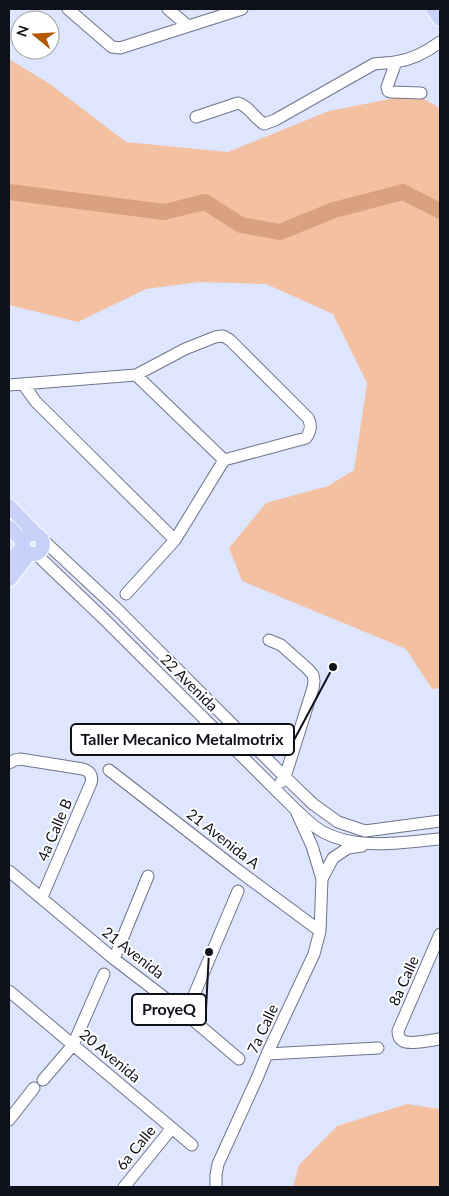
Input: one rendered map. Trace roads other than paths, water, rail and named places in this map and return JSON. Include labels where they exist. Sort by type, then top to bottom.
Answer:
[{"type":"main road","points":[[433,9],[440,19]]},
{"type":"main road","points":[[9,506],[39,537],[43,547],[42,550],[28,549],[9,563]]},
{"type":"main road","points":[[9,527],[28,549]]},
{"type":"main road","points":[[28,549],[24,539],[28,534],[39,537]]},
{"type":"main road","points":[[9,580],[28,549]]},
{"type":"street","points":[[68,9],[112,47],[120,48],[242,9]]},
{"type":"street","points":[[168,9],[188,26]]},
{"type":"street","points":[[196,117],[238,103],[244,105],[264,124],[275,120],[374,64],[396,62],[413,57],[440,42]]},
{"type":"street","points":[[396,62],[387,87],[388,90],[391,92],[421,93]]},
{"type":"street","points":[[9,385],[136,375],[185,349],[215,336],[223,336],[230,340],[310,421],[310,432],[306,438],[224,460],[175,540],[126,594]]},
{"type":"street","points":[[136,375],[224,460]]},
{"type":"street","points":[[23,384],[36,402],[175,540]]},
{"type":"street","name":"22 Avenida","points":[[39,537],[116,608],[285,778],[313,804],[338,822],[365,831],[440,821]]},
{"type":"street","name":"22 Avenida","points":[[28,549],[104,619],[296,810],[322,832],[345,841],[372,844],[440,839]]},
{"type":"street","points":[[104,619],[116,608]]},
{"type":"street","points":[[269,640],[281,645],[308,669],[313,675],[314,681],[285,778],[275,789]]},
{"type":"street","name":"4a Calle B","points":[[10,763],[20,759],[83,769],[90,774],[92,779],[42,897]]},
{"type":"street","name":"21 Avenida A","points":[[109,770],[231,865],[320,931]]},
{"type":"street","name":"7a Calle","points":[[216,1187],[218,1164],[314,954],[320,931],[322,879],[312,846],[296,810]]},
{"type":"street","name":"7a Calle","points":[[322,879],[333,858],[348,848],[372,844]]},
{"type":"street","name":"21 Avenida","points":[[9,871],[114,959],[186,1014],[239,1059]]},
{"type":"street","points":[[114,959],[148,876]]},
{"type":"street","points":[[186,1014],[238,891]]},
{"type":"street","name":"8a Calle","points":[[440,934],[398,1031],[398,1035],[404,1042],[440,1039]]},
{"type":"street","points":[[9,1120],[73,1044],[104,974]]},
{"type":"street","name":"20 Avenida","points":[[9,991],[192,1145]]},
{"type":"street","points":[[267,1054],[378,1048]]},
{"type":"street","name":"6a Calle","points":[[124,1187],[172,1128]]},
{"type":"waterway","points":[[9,192],[164,212],[205,202],[241,225],[280,232],[334,210],[403,192],[440,211]]},
{"type":"place","name":"Taller Mecanico Metalmotrix","points":[[333,667]]},
{"type":"place","name":"ProyeQ","points":[[209,952]]}]
